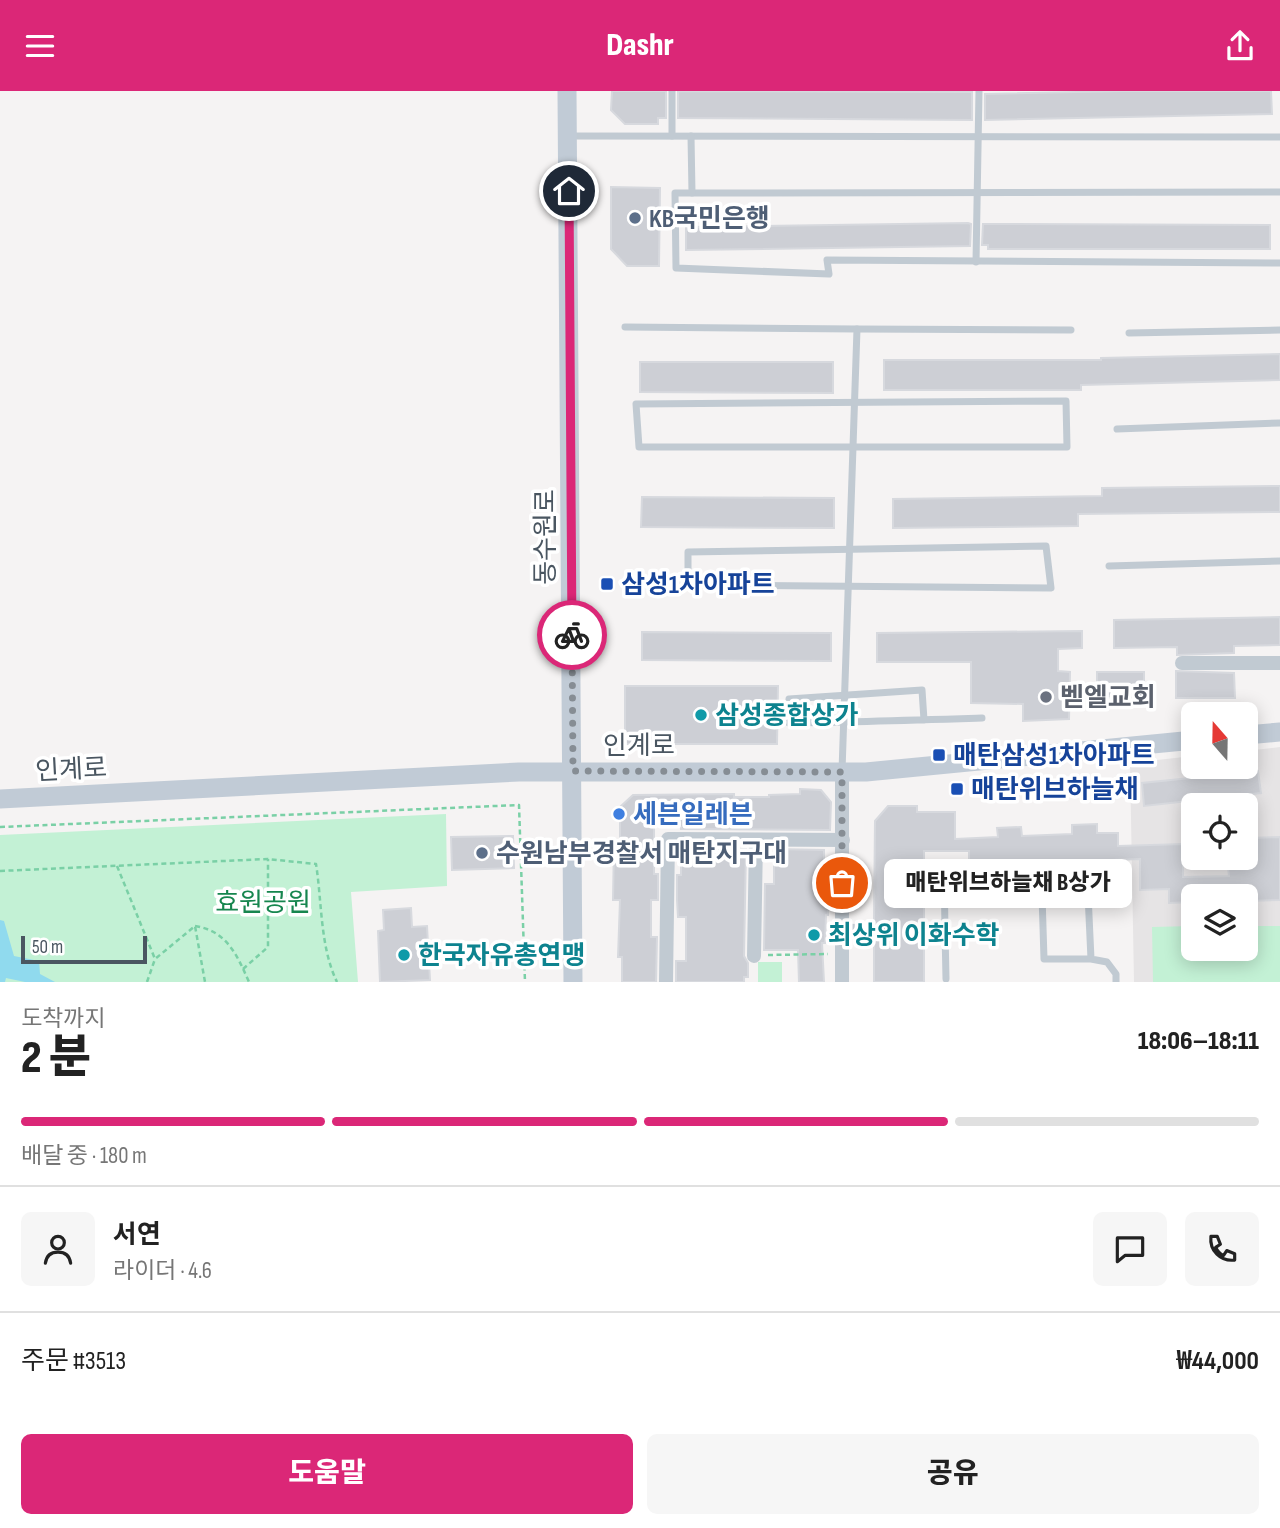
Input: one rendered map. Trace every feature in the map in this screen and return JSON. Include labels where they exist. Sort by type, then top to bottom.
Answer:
[{"type":"street","name":"동수원로","points":[[568,91],[573,982]]},
{"type":"street","points":[[1182,663],[1280,663]]},
{"type":"street","points":[[1258,734],[1280,732]]},
{"type":"street","name":"인계로","points":[[0,799],[573,771],[842,772],[1181,741]]},
{"type":"street","points":[[842,772],[842,982]]},
{"type":"street","points":[[666,982],[668,839],[843,839]]},
{"type":"street","points":[[754,956],[756,840]]},
{"type":"lane","points":[[672,91],[672,136]]},
{"type":"lane","points":[[976,262],[979,91]]},
{"type":"lane","points":[[568,136],[1280,137]]},
{"type":"lane","points":[[691,136],[692,193]]},
{"type":"lane","points":[[1280,192],[675,193],[676,268],[829,274],[827,260],[1280,263]]},
{"type":"lane","points":[[625,327],[1071,330]]},
{"type":"lane","points":[[842,772],[857,329]]},
{"type":"lane","points":[[1129,333],[1280,330]]},
{"type":"lane","points":[[1066,401],[1067,447],[853,447],[639,447],[636,404],[1066,401]]},
{"type":"lane","points":[[1117,429],[1280,423]]},
{"type":"lane","points":[[1046,546],[1051,588],[688,585],[688,552],[850,549],[1046,546]]},
{"type":"lane","points":[[1109,566],[1280,561]]},
{"type":"lane","points":[[924,720],[922,690],[789,699],[789,723],[924,720],[982,718]]},
{"type":"lane","points":[[944,863],[946,979]]},
{"type":"lane","points":[[1091,959],[1088,894],[1042,895],[1044,959],[1091,959],[1107,962],[1116,974],[1116,982]]},
{"type":"lane","points":[[841,927],[874,928]]},
{"type":"lane","points":[[924,930],[945,931]]},
{"type":"path","points":[[0,827],[519,805],[524,982]]},
{"type":"path","points":[[243,969],[268,947],[268,859]]},
{"type":"path","points":[[0,871],[268,859],[316,864],[324,932],[332,972],[337,982]]},
{"type":"path","points":[[117,866],[155,959]]},
{"type":"path","points":[[195,926],[205,982]]},
{"type":"path","points":[[146,982],[155,959],[195,926],[209,928],[235,950],[249,982]]},
{"type":"path","points":[[781,955],[842,954]]},
{"type":"shaded area","points":[[1280,747],[1280,982],[1134,982],[1130,763],[1181,757],[1181,779],[1258,779],[1258,750]]},
{"type":"green space","name":"효원공원","points":[[446,814],[447,886],[351,892],[358,982],[0,982],[0,835]]},
{"type":"green space","points":[[1181,926],[1181,961],[1258,961],[1258,926],[1280,926],[1280,982],[1153,982],[1152,927]]},
{"type":"green space","points":[[758,962],[782,962],[782,982],[758,982]]},
{"type":"water","points":[[0,920],[4,921],[14,956],[39,961],[40,974],[55,982],[25,982],[6,978],[5,982],[0,982]]},
{"type":"building","points":[[612,91],[666,91],[666,118],[658,118],[658,124],[625,124],[611,110]]},
{"type":"building","points":[[678,91],[972,92],[972,120],[678,118]]},
{"type":"building","points":[[1271,91],[1272,114],[985,120],[985,94]]},
{"type":"building","name":"KB국민은행","points":[[611,187],[660,188],[659,266],[627,266],[611,249]]},
{"type":"building","points":[[971,224],[970,246],[686,250],[686,227]]},
{"type":"building","points":[[983,224],[1270,225],[1270,249],[988,249],[988,245],[982,245]]},
{"type":"building","points":[[1280,354],[1280,380],[1081,385],[1081,390],[884,390],[884,360],[1101,360]]},
{"type":"building","points":[[640,362],[833,362],[833,393],[640,392]]},
{"type":"building","points":[[1280,486],[1280,512],[1078,514],[1078,526],[893,528],[893,499],[1102,496],[1102,488]]},
{"type":"building","points":[[642,497],[834,498],[834,528],[641,527]]},
{"type":"building","points":[[1280,617],[1280,645],[1234,646],[1234,653],[1177,655],[1177,647],[1114,648],[1114,620]]},
{"type":"building","points":[[1082,631],[1082,648],[1058,649],[1058,671],[1070,672],[1069,719],[1023,721],[1023,704],[971,703],[971,662],[877,662],[877,633]]},
{"type":"building","points":[[642,632],[831,633],[831,661],[642,660]]},
{"type":"building","points":[[1176,671],[1234,673],[1235,698],[1176,698]]},
{"type":"building","points":[[1097,672],[1144,672],[1144,697],[1097,696]]},
{"type":"building","name":"삼성종합상가","points":[[625,686],[778,686],[777,744],[625,744]]},
{"type":"building","points":[[1258,771],[1261,793],[1181,793],[1181,802],[1144,806],[1142,783],[1181,779],[1258,779]]},
{"type":"building","points":[[800,789],[821,790],[831,802],[830,830],[681,829],[654,826],[654,874],[658,874],[658,900],[651,900],[651,937],[657,937],[656,982],[622,982],[622,957],[618,957],[620,900],[613,900],[614,844],[620,844],[620,807],[633,795],[734,794],[734,797],[769,797],[800,794]]},
{"type":"building","points":[[888,806],[917,806],[917,812],[955,812],[955,839],[998,837],[997,828],[1021,827],[1022,836],[1072,834],[1072,825],[1097,824],[1097,833],[1118,833],[1118,846],[1181,844],[1183,877],[1229,876],[1228,870],[1258,870],[1258,838],[1280,837],[1280,900],[1258,901],[1258,884],[1181,884],[1181,903],[1169,903],[1169,889],[1140,890],[1140,859],[969,865],[969,851],[924,851],[924,924],[919,926],[918,930],[924,936],[924,982],[874,982],[874,934],[879,932],[880,928],[874,922],[875,821]]},
{"type":"building","name":"수원남부경찰서 매탄지구대","points":[[513,836],[514,868],[452,870],[451,837]]},
{"type":"building","points":[[681,849],[746,849],[744,956],[748,963],[748,977],[744,977],[744,982],[676,982],[676,961],[686,961],[686,917],[678,917],[677,900]]},
{"type":"building","points":[[774,849],[824,850],[824,889],[827,889],[828,915],[825,943],[822,943],[824,982],[799,982],[798,950],[764,950],[765,884],[774,884]]},
{"type":"building","name":"한국자유총연맹","points":[[411,908],[412,927],[427,926],[430,980],[380,982],[378,931],[384,930],[383,910]]},
{"type":"way so far","points":[[572,635],[573,771],[842,772],[842,883]]},
{"type":"place","name":"KB국민은행","points":[[635,218]]},
{"type":"place","name":"삼성1차아파트","points":[[607,584]]},
{"type":"place","name":"벧엘교회","points":[[1046,697]]},
{"type":"place","name":"삼성종합상가","points":[[701,715]]},
{"type":"place","name":"매탄삼성1차아파트","points":[[939,755]]},
{"type":"place","name":"매탄위브하늘채","points":[[957,789]]},
{"type":"place","name":"세븐일레븐","points":[[619,814]]},
{"type":"place","name":"수원남부경찰서 매탄지구대","points":[[482,853]]},
{"type":"place","name":"매탄위브하늘채 B상가","points":[[842,883]]},
{"type":"place","name":"최상위 이화수학","points":[[814,935]]},
{"type":"place","name":"한국자유총연맹","points":[[404,955]]},
{"type":"route","points":[[569,191],[572,635]]}]
